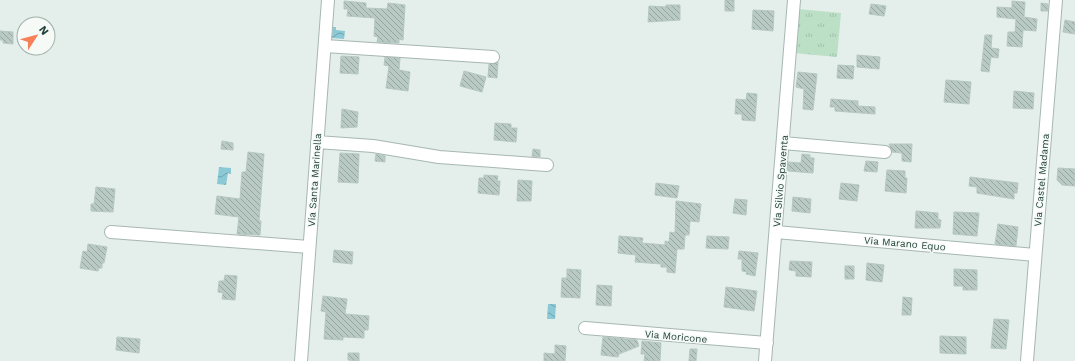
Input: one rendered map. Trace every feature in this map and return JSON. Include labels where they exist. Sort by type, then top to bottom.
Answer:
[{"type":"street","name":"Via Santa Marinella","points":[[301,361],[328,0]]},
{"type":"street","name":"Via Silvio Spaventa","points":[[765,361],[794,0]]},
{"type":"street","name":"Via Castel Madama","points":[[1027,361],[1056,0]]},
{"type":"street","points":[[325,46],[493,57]]},
{"type":"street","points":[[317,142],[373,146],[439,157],[547,165]]},
{"type":"street","points":[[783,143],[885,152]]},
{"type":"street","points":[[111,232],[309,247]]},
{"type":"street","name":"Via Marano Equo","points":[[776,232],[1035,255]]},
{"type":"street","name":"Via Moricone","points":[[586,328],[767,343]]},
{"type":"green space","points":[[798,9],[841,13],[837,57],[794,53]]},
{"type":"water","points":[[333,27],[336,27],[336,30],[345,31],[344,39],[332,38]]},
{"type":"water","points":[[219,167],[231,168],[231,174],[228,173],[226,185],[217,184]]},
{"type":"water","points":[[548,304],[556,304],[555,319],[547,319]]},
{"type":"building","points":[[725,0],[734,0],[734,11],[725,11]]},
{"type":"building","points":[[344,1],[366,3],[366,8],[387,9],[388,3],[405,5],[403,40],[399,39],[399,43],[377,42],[378,37],[374,36],[375,18],[347,16],[348,9],[344,9]]},
{"type":"building","points":[[1012,1],[1025,2],[1024,17],[1037,19],[1036,31],[1023,30],[1022,47],[1007,46],[1008,32],[1015,32],[1016,19],[997,17],[997,7],[1012,8]]},
{"type":"building","points":[[1041,3],[1048,4],[1048,11],[1041,11]]},
{"type":"building","points":[[871,4],[886,6],[884,16],[869,14]]},
{"type":"building","points":[[666,5],[680,5],[680,20],[648,22],[649,6],[666,7]]},
{"type":"building","points":[[753,10],[774,11],[773,31],[752,29]]},
{"type":"building","points":[[1065,20],[1075,22],[1075,34],[1063,32]]},
{"type":"building","points":[[0,31],[13,32],[13,44],[3,43],[3,40],[0,40]]},
{"type":"building","points":[[985,35],[992,35],[991,48],[999,49],[998,58],[991,57],[989,72],[981,71]]},
{"type":"building","points":[[857,55],[880,57],[879,69],[857,67]]},
{"type":"building","points":[[341,56],[359,57],[358,74],[340,73]]},
{"type":"building","points":[[385,57],[400,58],[399,70],[410,72],[408,91],[386,88],[389,66],[384,65]]},
{"type":"building","points":[[498,62],[497,78],[488,77],[489,64]]},
{"type":"building","points":[[838,65],[854,66],[853,79],[837,78]]},
{"type":"building","points":[[464,71],[486,77],[482,92],[460,86]]},
{"type":"building","points":[[798,72],[817,74],[813,110],[803,109],[804,89],[796,87]]},
{"type":"building","points":[[946,80],[971,82],[969,104],[944,102]]},
{"type":"building","points":[[1014,91],[1034,93],[1033,109],[1013,108]]},
{"type":"building","points":[[747,93],[757,94],[755,121],[742,120],[742,114],[735,114],[736,99],[746,100]]},
{"type":"building","points":[[831,99],[858,101],[858,106],[875,107],[875,114],[835,111],[835,107],[830,107]]},
{"type":"building","points":[[342,109],[358,112],[357,127],[341,128]]},
{"type":"building","points":[[495,123],[511,124],[511,128],[517,128],[516,142],[494,140]]},
{"type":"building","points":[[222,141],[233,143],[233,150],[221,149]]},
{"type":"building","points":[[889,144],[912,144],[911,162],[902,161],[902,153],[892,152]]},
{"type":"building","points":[[533,149],[540,150],[540,157],[532,156]]},
{"type":"building","points":[[248,152],[264,154],[259,221],[261,221],[260,235],[237,234],[239,217],[215,214],[217,196],[240,199],[242,172],[246,172]]},
{"type":"building","points":[[340,153],[359,154],[358,183],[338,182]]},
{"type":"building","points":[[376,154],[385,156],[385,162],[375,161]]},
{"type":"building","points":[[802,154],[810,155],[810,158],[814,158],[813,173],[788,171],[788,162],[801,163]]},
{"type":"building","points":[[866,161],[878,162],[877,172],[864,171]]},
{"type":"building","points":[[1058,168],[1075,169],[1075,186],[1062,185],[1057,180]]},
{"type":"building","points":[[887,170],[905,171],[905,178],[907,178],[906,193],[885,191]]},
{"type":"building","points":[[484,175],[498,176],[497,181],[500,181],[499,195],[478,193],[479,178],[484,178]]},
{"type":"building","points":[[970,177],[1018,183],[1017,193],[1014,193],[1014,199],[977,193],[977,187],[969,186]]},
{"type":"building","points":[[518,180],[532,181],[531,201],[517,201]]},
{"type":"building","points":[[656,183],[679,186],[677,198],[655,195]]},
{"type":"building","points":[[841,183],[859,185],[857,201],[839,199]]},
{"type":"building","points":[[96,187],[115,189],[113,212],[91,211],[91,204],[94,204]]},
{"type":"building","points":[[793,197],[811,199],[810,213],[792,211]]},
{"type":"building","points":[[735,199],[747,200],[746,215],[733,213]]},
{"type":"building","points":[[676,201],[701,204],[699,222],[690,221],[689,235],[685,235],[684,249],[677,249],[675,273],[667,272],[667,267],[661,267],[661,264],[635,262],[636,255],[618,253],[619,236],[643,238],[642,243],[665,245],[665,241],[669,242],[670,232],[675,233]]},
{"type":"building","points":[[916,211],[938,213],[938,219],[941,220],[940,228],[915,228]]},
{"type":"building","points":[[954,212],[979,213],[977,236],[953,234]]},
{"type":"building","points":[[998,224],[1018,227],[1016,246],[995,244]]},
{"type":"building","points":[[707,236],[729,237],[728,249],[706,248]]},
{"type":"building","points":[[88,244],[107,247],[104,263],[102,263],[102,268],[99,268],[98,271],[80,268],[83,251],[87,252]]},
{"type":"building","points":[[334,250],[353,252],[352,264],[333,262]]},
{"type":"building","points":[[739,251],[758,253],[755,276],[746,274],[747,272],[742,271],[742,259],[738,259]]},
{"type":"building","points":[[790,261],[812,262],[811,277],[796,276],[796,271],[789,270]]},
{"type":"building","points":[[867,263],[884,265],[882,282],[866,280]]},
{"type":"building","points":[[845,266],[854,266],[854,279],[845,279]]},
{"type":"building","points":[[567,269],[581,270],[580,298],[561,297],[562,278],[567,278]]},
{"type":"building","points":[[954,269],[977,270],[977,290],[963,290],[963,286],[954,286]]},
{"type":"building","points":[[225,275],[237,276],[235,300],[222,299],[223,293],[218,292],[219,281],[224,281]]},
{"type":"building","points":[[597,285],[612,286],[611,306],[596,305]]},
{"type":"building","points":[[726,287],[757,291],[754,311],[724,307]]},
{"type":"building","points":[[323,296],[347,299],[345,314],[369,316],[368,330],[364,330],[364,338],[343,337],[343,340],[324,339],[326,312],[321,311]]},
{"type":"building","points":[[903,297],[912,298],[911,315],[902,315]]},
{"type":"building","points":[[994,319],[1009,320],[1006,349],[991,348]]},
{"type":"building","points":[[940,336],[966,337],[966,354],[940,353]]},
{"type":"building","points":[[117,337],[140,339],[139,353],[116,350]]},
{"type":"building","points":[[603,337],[637,340],[639,346],[619,354],[618,357],[601,355]]},
{"type":"building","points":[[642,341],[661,343],[660,361],[644,361],[645,354],[641,354]]},
{"type":"building","points":[[555,345],[566,346],[565,361],[544,361],[544,353],[555,354]]},
{"type":"building","points":[[690,349],[697,349],[696,361],[689,361]]},
{"type":"building","points":[[348,353],[359,353],[359,361],[348,360]]}]
